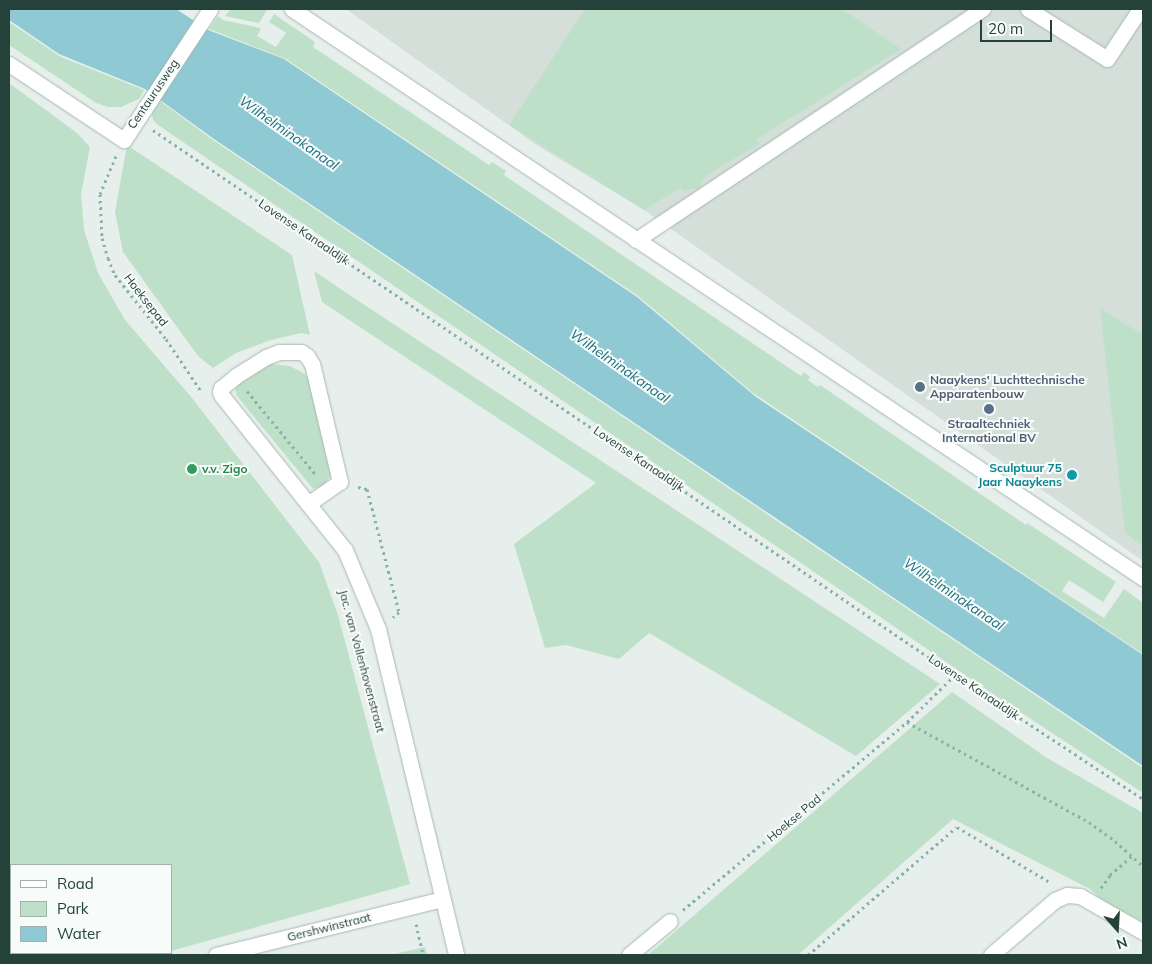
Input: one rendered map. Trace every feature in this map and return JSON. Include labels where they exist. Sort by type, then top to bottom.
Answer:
[{"type":"street","name":"Centaurusweg","points":[[9,64],[124,140],[136,118],[210,9]]},
{"type":"street","points":[[292,9],[636,240],[1142,574]]},
{"type":"street","points":[[636,240],[983,9]]},
{"type":"street","points":[[1028,9],[1107,59],[1140,9]]},
{"type":"street","name":"Jac. van Vollenhovenstraat","points":[[334,486],[315,372],[307,356],[302,352],[279,352],[266,357],[221,388],[222,396],[345,550],[378,629],[456,955]]},
{"type":"street","points":[[308,504],[334,486]]},
{"type":"street","points":[[991,955],[1055,900],[1067,895],[1080,896],[1143,932]]},
{"type":"street","name":"Gershwinstraat","points":[[216,955],[442,899]]},
{"type":"street","points":[[628,955],[670,922]]},
{"type":"path","name":"Lovense Kanaaldijk","points":[[136,118],[956,676],[1143,799]]},
{"type":"path","name":"Hoeksepad","points":[[124,140],[100,194],[102,238],[108,258],[115,275],[166,339],[204,396]]},
{"type":"path","points":[[236,376],[334,486]]},
{"type":"path","name":"Jac. van Vollenhovenstraat","points":[[334,486],[367,489],[399,612],[378,629]]},
{"type":"path","name":"Hoekse Pad","points":[[670,922],[907,722],[956,676]]},
{"type":"path","points":[[907,722],[1089,822],[1115,841],[1143,866]]},
{"type":"path","points":[[808,955],[957,827],[1049,882],[1055,900]]},
{"type":"path","points":[[1093,905],[1110,875],[1132,856]]},
{"type":"path","points":[[412,907],[423,955]]},
{"type":"shaded area","points":[[346,9],[1143,9],[1143,561],[644,210],[538,146]]},
{"type":"green space","points":[[231,9],[267,10],[259,23],[225,16]]},
{"type":"green space","points":[[585,9],[842,9],[901,49],[757,139],[759,144],[707,175],[698,188],[684,191],[680,188],[644,210],[509,125]]},
{"type":"green space","points":[[274,14],[315,42],[313,47],[489,165],[492,162],[506,171],[504,175],[801,376],[804,372],[810,377],[808,380],[818,387],[820,385],[1026,525],[1027,523],[1116,582],[1103,602],[1069,580],[1062,591],[1104,618],[1124,589],[1143,603],[1143,654],[753,393],[638,296],[286,59],[209,29],[218,16],[223,20],[261,29],[257,36],[276,47],[286,33],[269,22]]},
{"type":"green space","points":[[9,22],[61,57],[144,90],[139,99],[121,107],[108,107],[96,103],[9,45]]},
{"type":"green space","points":[[9,83],[77,133],[90,147],[81,194],[84,230],[98,273],[125,320],[192,398],[319,562],[338,615],[410,884],[172,951],[172,864],[10,864],[10,954],[162,954],[9,955]]},
{"type":"green space","points":[[160,101],[213,140],[1143,768],[1143,793],[993,694],[158,125],[153,120],[152,113]]},
{"type":"green space","points":[[127,145],[292,255],[310,335],[301,333],[271,340],[236,353],[213,368],[198,356],[123,252],[115,212]]},
{"type":"green space","points":[[314,271],[940,684],[856,756],[649,633],[619,659],[566,645],[545,648],[514,544],[596,483],[322,302]]},
{"type":"green space","points":[[1100,308],[1143,335],[1142,546],[1125,533]]},
{"type":"green space","points":[[271,364],[290,366],[305,374],[310,382],[332,474],[323,486],[313,489],[237,396],[235,389],[238,385]]},
{"type":"green space","points":[[952,692],[1047,758],[1143,813],[1143,922],[1103,901],[1090,889],[953,819],[798,955],[648,955]]},
{"type":"green space","points":[[425,947],[427,955],[390,955]]},
{"type":"water","name":"Wilhelminakanaal","points":[[9,9],[176,9],[208,30],[284,59],[637,297],[756,397],[1143,655],[1143,766],[214,139],[145,89],[59,54],[9,20]]},
{"type":"place","name":"Naaykens' Luchttechnische Apparatenbouw","points":[[920,387]]},
{"type":"place","name":"Straaltechniek International BV","points":[[989,409]]},
{"type":"place","name":"v.v. Zigo","points":[[192,469]]},
{"type":"place","name":"Sculptuur 75 Jaar Naaykens","points":[[1072,475]]}]
